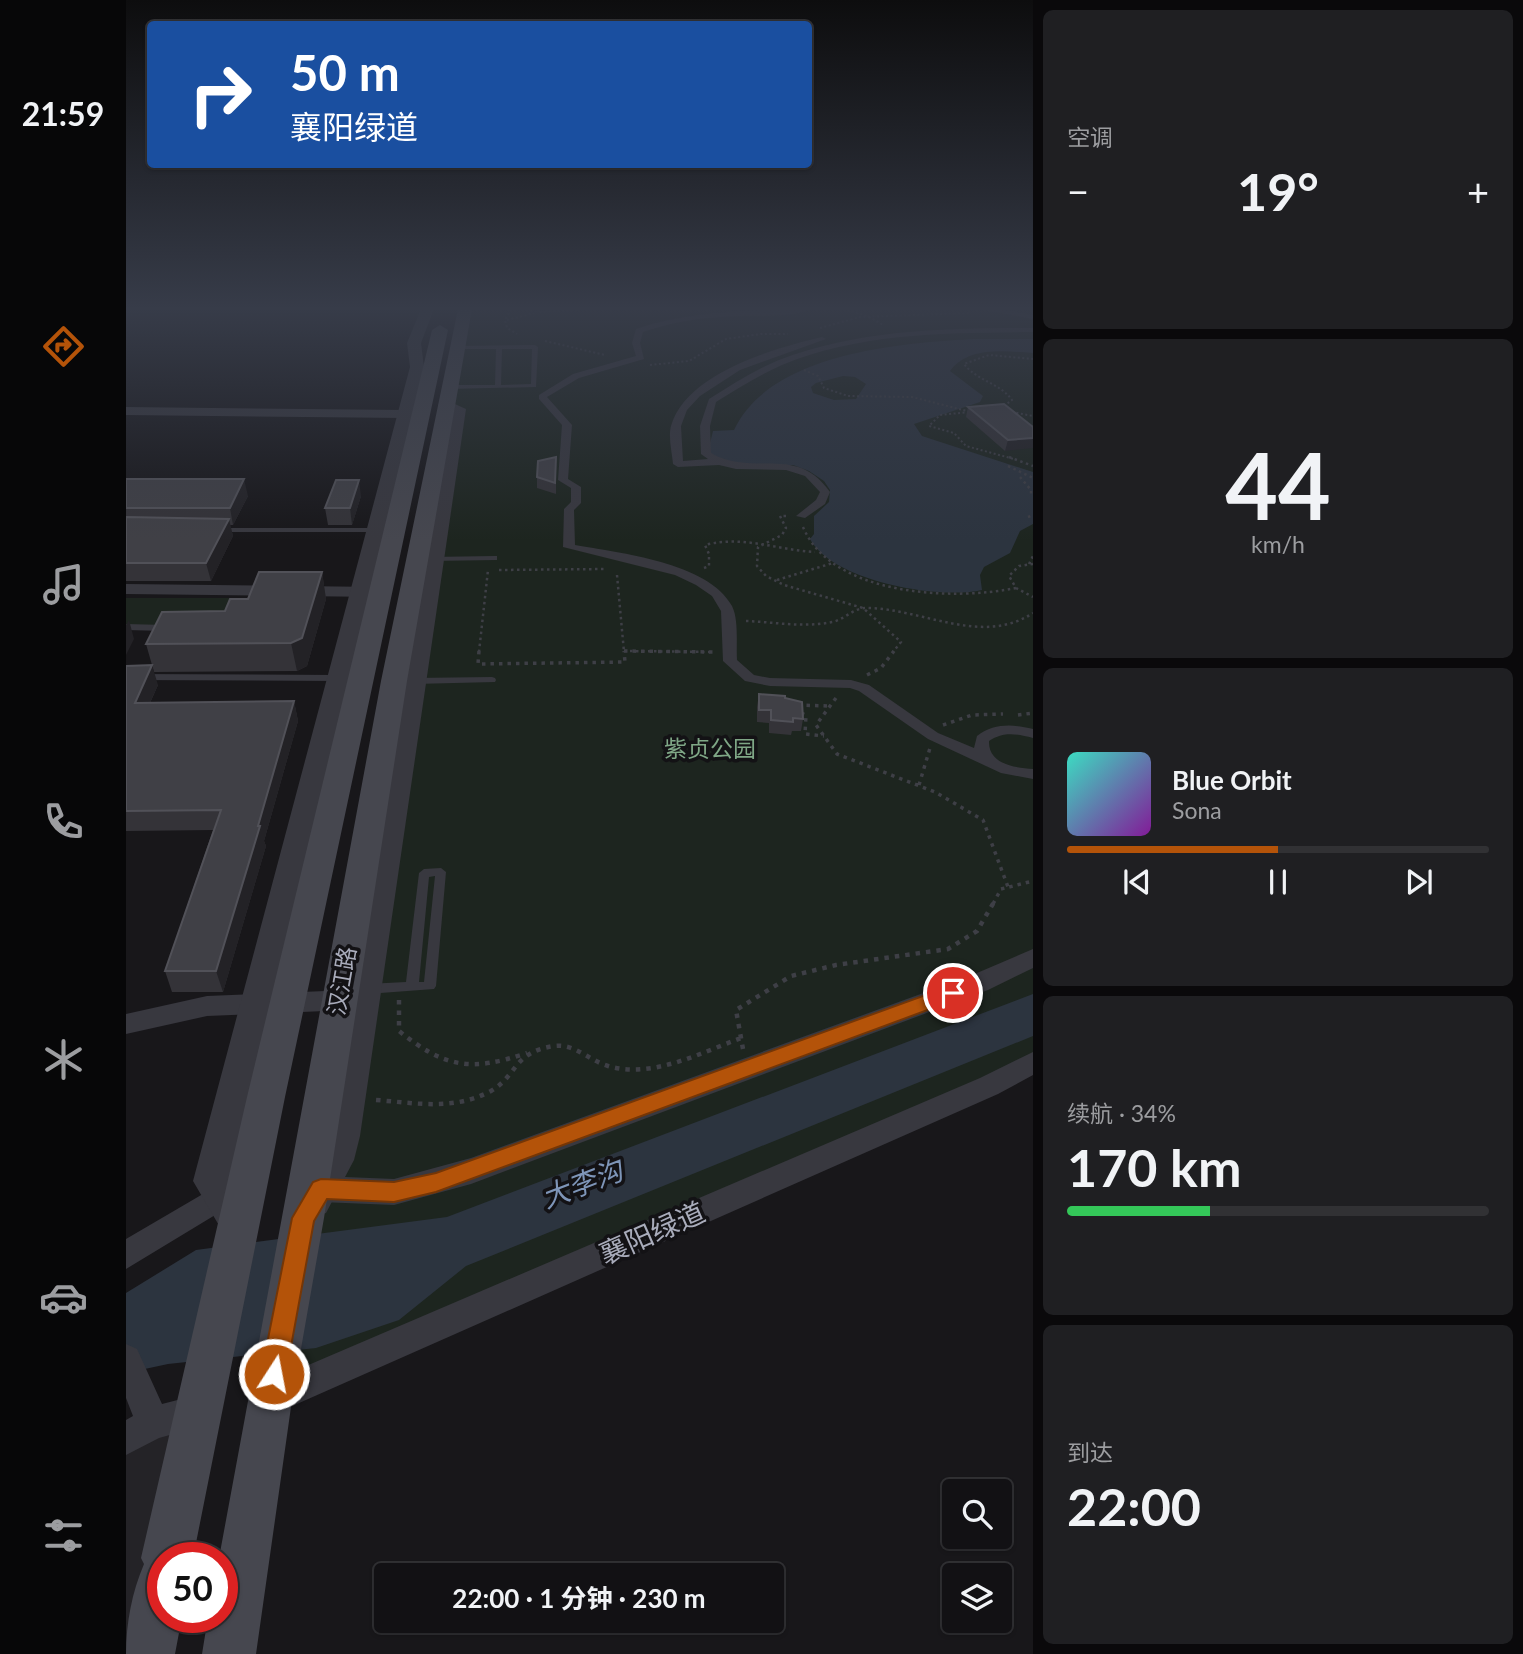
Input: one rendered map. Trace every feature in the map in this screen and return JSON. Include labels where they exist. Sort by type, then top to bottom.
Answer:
[{"type":"main road","name":"汉江路","points":[[166,1542],[159,1424],[229,1209],[287,1004],[371,592],[424,386]]},
{"type":"main road","name":"汉江路","points":[[229,1654],[269,1400],[312,1203],[352,995],[425,559],[450,386]]},
{"type":"main road","points":[[148,1654],[152,1633]]},
{"type":"street","points":[[126,1255],[229,1209],[211,1181],[337,678],[371,592],[375,530],[412,386]]},
{"type":"street","points":[[556,386],[542,397],[566,425],[564,480],[576,486],[576,503],[569,509],[569,547],[645,562],[684,574],[710,586],[727,608],[730,661],[750,678],[770,682],[851,684],[863,688],[933,736],[1010,771],[1033,774]]},
{"type":"street","points":[[710,386],[691,398],[677,424],[678,464],[719,462],[737,466],[791,466],[819,480],[825,492],[821,502],[801,516]]},
{"type":"street","points":[[719,462],[706,454],[705,426],[712,401],[738,386]]},
{"type":"street","points":[[126,411],[404,414]]},
{"type":"street","points":[[126,589],[371,592]]},
{"type":"street","points":[[989,760],[980,746],[988,734],[1007,729],[1033,734]]},
{"type":"street","points":[[312,1203],[394,1192],[436,1182],[979,983],[1033,958]]},
{"type":"street","points":[[126,1024],[207,1006],[287,1004],[352,995],[349,1097],[337,1160],[312,1203]]},
{"type":"street","name":"襄阳绿道","points":[[269,1400],[989,1086],[1033,1063]]},
{"type":"street","points":[[131,1373],[159,1424]]},
{"type":"lane","points":[[448,396],[497,386]]},
{"type":"lane","points":[[209,530],[375,530]]},
{"type":"lane","points":[[425,559],[494,558]]},
{"type":"lane","points":[[126,627],[182,628]]},
{"type":"lane","points":[[126,677],[337,678]]},
{"type":"lane","points":[[404,681],[492,680]]},
{"type":"lane","points":[[352,995],[430,986],[441,872],[424,873],[412,987]]},
{"type":"path","points":[[823,386],[839,394],[912,397],[970,412],[940,415],[929,426],[954,433],[966,446],[995,452],[1033,467]]},
{"type":"path","points":[[993,386],[1009,394],[1012,400],[1000,408],[1033,416]]},
{"type":"path","points":[[1008,466],[1033,478]]},
{"type":"path","points":[[1020,477],[1031,486],[1031,496]]},
{"type":"path","points":[[1028,517],[1033,514]]},
{"type":"path","points":[[780,516],[801,516],[804,533],[814,552],[879,583],[912,591],[956,594],[1016,588]]},
{"type":"path","points":[[684,574],[709,566],[709,554],[705,545],[716,541],[742,538],[794,553],[814,552]]},
{"type":"path","points":[[1033,556],[1031,564],[1012,570],[1009,576],[1016,588],[1033,597]]},
{"type":"path","points":[[775,581],[796,575],[805,568],[833,563]]},
{"type":"path","points":[[617,569],[624,651],[625,662],[478,664],[486,570],[617,569]]},
{"type":"path","points":[[727,620],[834,622],[863,608],[970,627],[1001,627],[1026,620],[1033,613]]},
{"type":"path","points":[[624,651],[730,652]]},
{"type":"path","points":[[824,736],[805,734],[806,715],[796,710],[796,705],[830,706]]},
{"type":"path","points":[[747,1069],[736,1010],[791,976],[836,965],[948,949],[977,931],[1001,889],[1033,881]]},
{"type":"path","points":[[352,995],[399,997],[399,1031],[438,1059],[477,1064],[499,1063],[557,1045],[582,1052],[605,1066],[627,1070],[652,1069],[703,1054],[741,1038]]},
{"type":"path","points":[[349,1097],[402,1104],[447,1106],[492,1090],[529,1052]]},
{"type":"shaded area","points":[[197,1412],[167,1542],[147,1542],[147,1600],[126,1654],[126,1438]]},
{"type":"green space","name":"紫贞公园","points":[[451,386],[1033,386],[1033,1063],[269,1400]]},
{"type":"green space","points":[[126,598],[237,598],[224,628],[126,627]]},
{"type":"water","points":[[773,386],[812,386],[813,393],[834,400],[856,399],[865,386],[970,386],[983,396],[980,402],[914,424],[922,436],[1033,472],[1033,524],[1020,531],[1010,553],[984,567],[980,575],[982,590],[940,592],[914,589],[863,576],[822,554],[810,539],[814,534],[814,516],[829,502],[830,490],[824,481],[793,465],[735,465],[711,455],[708,451],[713,431],[734,430],[752,404]]},
{"type":"water","name":"大李沟","points":[[1033,994],[1033,1036],[466,1266],[399,1320],[316,1348],[168,1364],[126,1373],[126,1293],[196,1250],[447,1217]]},
{"type":"building","points":[[1004,404],[1033,427],[1033,438],[1008,440],[968,407]]},
{"type":"building","points":[[556,457],[555,483],[537,477],[538,461]]},
{"type":"building","points":[[126,479],[244,479],[230,508],[126,508]]},
{"type":"building","points":[[336,480],[359,480],[350,508],[325,508]]},
{"type":"building","points":[[126,517],[229,519],[206,563],[126,563]]},
{"type":"building","points":[[259,572],[322,572],[302,638],[291,643],[146,644],[162,612],[225,611],[230,599],[248,599]]},
{"type":"building","points":[[152,665],[135,703],[294,701],[216,971],[165,971],[221,810],[126,811],[126,666]]},
{"type":"building","points":[[759,694],[785,696],[802,702],[803,719],[793,718],[793,722],[771,720],[771,710],[759,710]]},
{"type":"route","points":[[274,1374],[303,1218],[321,1189],[394,1192],[436,1182],[953,993]]}]
